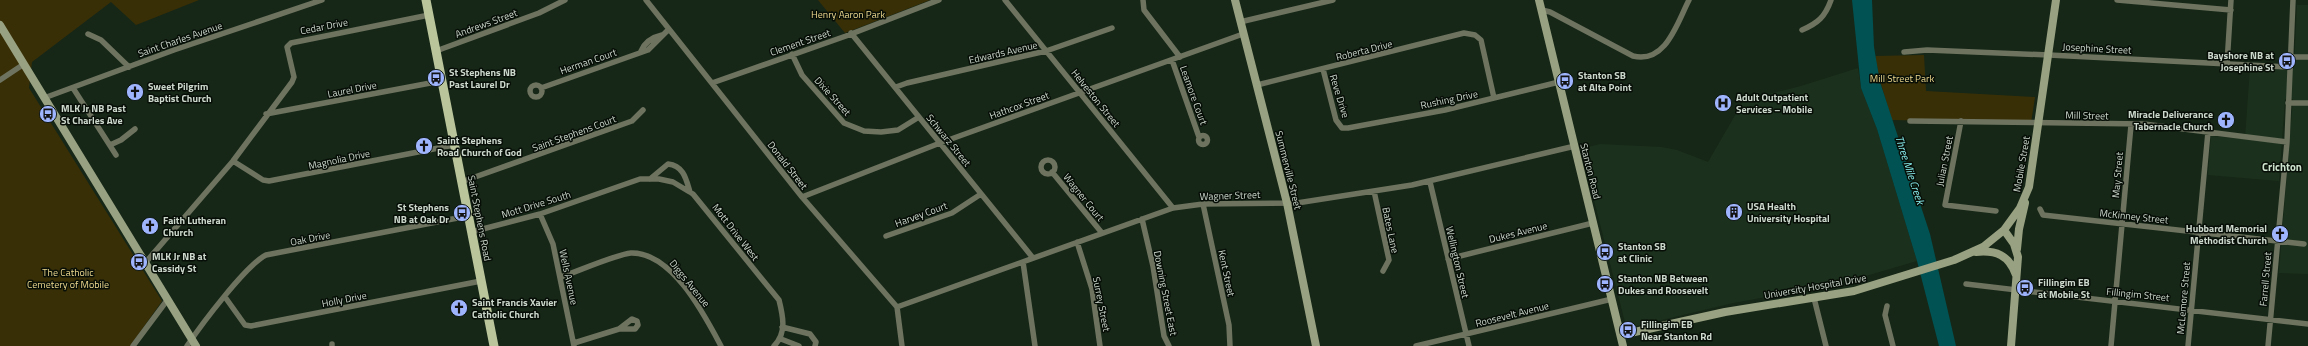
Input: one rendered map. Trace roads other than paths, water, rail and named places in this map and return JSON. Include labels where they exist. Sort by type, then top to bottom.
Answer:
[{"type":"main road","name":"Saint Stephens Road","points":[[426,0],[494,346]]},
{"type":"street","name":"Saint Charles Avenue","points":[[44,98],[322,0]]},
{"type":"street","name":"Andrews Street","points":[[436,51],[538,13],[565,0]]},
{"type":"street","name":"Donald Street","points":[[646,0],[802,197],[896,307]]},
{"type":"street","name":"Clement Street","points":[[712,83],[939,0]]},
{"type":"street","name":"Helveston Street","points":[[1004,0],[1173,208]]},
{"type":"street","points":[[1143,0],[1144,10],[1180,57]]},
{"type":"street","name":"Summerville Street","points":[[1235,0],[1287,202],[1316,346]]},
{"type":"street","points":[[1240,22],[1333,0]]},
{"type":"street","name":"Stanton Road","points":[[1540,0],[1623,346]]},
{"type":"street","points":[[1542,10],[1550,12],[1633,56],[1647,58],[1653,56],[1663,48],[1689,0]]},
{"type":"street","points":[[1802,30],[1817,23],[1824,16],[1831,0]]},
{"type":"street","name":"Mobile Street","points":[[2004,230],[2026,198],[2039,123],[2056,0]]},
{"type":"street","points":[[2117,0],[2231,10]]},
{"type":"street","points":[[2227,64],[2231,0]]},
{"type":"street","name":"Farrell Street","points":[[2268,346],[2287,142],[2293,0]]},
{"type":"street","name":"Cedar Drive","points":[[146,262],[233,161],[294,77],[287,47],[290,43],[429,15]]},
{"type":"street","points":[[0,25],[146,262],[168,299],[191,344]]},
{"type":"street","name":"Edwards Avenue","points":[[896,87],[907,83],[1046,51],[1112,28]]},
{"type":"street","name":"Herman Court","points":[[541,88],[641,51],[648,50],[659,41],[662,35],[669,29]]},
{"type":"street","name":"Schwarz Street","points":[[851,33],[896,87],[1032,258]]},
{"type":"street","points":[[88,34],[101,40],[129,67]]},
{"type":"street","name":"Hathcox Street","points":[[802,197],[940,144],[1243,34]]},
{"type":"street","name":"Roberta Drive","points":[[1257,85],[1464,34],[1475,35],[1481,40],[1494,98]]},
{"type":"street","name":"Josephine Street","points":[[1904,52],[1927,50],[2290,67]]},
{"type":"street","name":"Dixie Street","points":[[792,54],[802,75],[844,123],[864,131],[881,132],[898,130],[919,117]]},
{"type":"street","points":[[2290,57],[2308,57]]},
{"type":"street","name":"Leamore Court","points":[[1172,60],[1199,137]]},
{"type":"street","points":[[0,80],[24,64]]},
{"type":"street","name":"Reve Drive","points":[[1323,69],[1336,120],[1342,128]]},
{"type":"street","name":"Laurel Drive","points":[[266,114],[442,81]]},
{"type":"street","name":"Rushing Drive","points":[[1342,128],[1430,113],[1559,82]]},
{"type":"street","points":[[74,88],[116,155]]},
{"type":"street","points":[[2288,103],[2308,103]]},
{"type":"street","name":"Saint Stephens Court","points":[[461,182],[632,121],[643,110]]},
{"type":"street","name":"Mill Street","points":[[1910,121],[2144,124],[2287,142]]},
{"type":"street","name":"Julian Street","points":[[1961,121],[1945,204],[1996,212]]},
{"type":"street","name":"May Street","points":[[2111,346],[2131,125]]},
{"type":"street","points":[[110,145],[121,140],[135,129]]},
{"type":"street","name":"McLemore Street","points":[[2188,346],[2208,132]]},
{"type":"street","name":"Magnolia Drive","points":[[233,161],[263,180],[269,181],[454,145]]},
{"type":"street","name":"Wagner Street","points":[[896,307],[1173,208],[1203,204],[1287,202],[1374,191],[1430,182],[1575,146]]},
{"type":"street","points":[[650,179],[668,164],[674,165],[682,172],[690,192]]},
{"type":"street","name":"Wagner Court","points":[[1052,172],[1102,233]]},
{"type":"street","name":"Mott Drive West","points":[[605,191],[640,180],[650,179],[673,182],[690,192],[710,213],[779,300],[783,319],[781,339]]},
{"type":"street","name":"Wellington Street","points":[[1430,182],[1469,346]]},
{"type":"street","name":"Mott Drive South","points":[[471,232],[540,214],[605,191]]},
{"type":"street","name":"Bates Lane","points":[[1374,191],[1388,260],[1383,271]]},
{"type":"street","name":"Harvey Court","points":[[886,236],[952,213],[980,194]]},
{"type":"street","points":[[2011,346],[2017,278],[2019,230],[2026,198]]},
{"type":"street","name":"Kent Street","points":[[1203,204],[1229,325],[1230,346]]},
{"type":"street","name":"McKinney Street","points":[[2040,209],[2043,215],[2304,244]]},
{"type":"street","name":"Wells Avenue","points":[[540,214],[553,244],[574,344]]},
{"type":"street","name":"Oak Drive","points":[[191,344],[225,297],[258,261],[266,256],[468,216]]},
{"type":"street","name":"Downing Street East","points":[[1142,219],[1153,266],[1164,336],[1169,346]]},
{"type":"street","name":"Dukes Avenue","points":[[1448,258],[1593,223]]},
{"type":"street","points":[[2004,230],[2017,251]]},
{"type":"street","name":"University Hospital Drive","points":[[1621,336],[1725,312],[1854,292],[1954,260],[1973,252],[2004,230]]},
{"type":"street","name":"Surrey Street","points":[[1077,242],[1092,289],[1100,346]]},
{"type":"street","points":[[1973,252],[1988,251],[2002,255],[2008,260],[2017,278]]},
{"type":"street","name":"Diggs Avenue","points":[[560,277],[629,253],[651,257],[667,267],[706,317],[721,346]]},
{"type":"street","points":[[1023,262],[1035,346]]},
{"type":"street","name":"Holly Drive","points":[[225,297],[245,325],[251,326],[481,281]]},
{"type":"street","name":"Fillingim Street","points":[[1966,284],[2270,318],[2308,324]]},
{"type":"street","points":[[1814,298],[1826,346]]},
{"type":"street","points":[[132,346],[168,299]]},
{"type":"street","name":"Roosevelt Avenue","points":[[1416,346],[1612,299]]},
{"type":"street","points":[[1887,306],[1885,315],[1893,346]]},
{"type":"street","points":[[896,307],[902,346]]},
{"type":"street","points":[[782,327],[810,334],[816,342],[815,346]]},
{"type":"street","points":[[574,344],[619,329]]},
{"type":"street","points":[[774,346],[781,339],[799,346]]},
{"type":"water","points":[[1852,0],[1872,0],[1874,47],[1880,82],[1930,234],[1956,346],[1939,346],[1917,261],[1877,129],[1861,88]]},
{"type":"place","name":"Bayshore NB at Josephine St","points":[[2287,61]]},
{"type":"place","name":"St Stephens NB Past Laurel Dr","points":[[436,78]]},
{"type":"place","name":"Stanton SB at Alta Point","points":[[1565,81]]},
{"type":"place","name":"Sweet Pilgrim Baptist Church","points":[[135,92]]},
{"type":"place","name":"Adult Outpatient Services – Mobile","points":[[1723,103]]},
{"type":"place","name":"MLK Jr NB Past St Charles Ave","points":[[48,114]]},
{"type":"place","name":"Miracle Deliverance Tabernacle Church","points":[[2226,120]]},
{"type":"place","name":"Saint Stephens Road Church of God","points":[[424,146]]},
{"type":"place","name":"USA Health University Hospital","points":[[1734,212]]},
{"type":"place","name":"St Stephens NB at Oak Dr","points":[[462,213]]},
{"type":"place","name":"Faith Lutheran Church","points":[[150,226]]},
{"type":"place","name":"Hubbard Memorial Methodist Church","points":[[2280,234]]},
{"type":"place","name":"Stanton SB at Clinic","points":[[1605,252]]},
{"type":"place","name":"MLK Jr NB at Cassidy St","points":[[139,262]]},
{"type":"place","name":"Stanton NB Between Dukes and Roosevelt","points":[[1605,284]]},
{"type":"place","name":"Fillingim EB at Mobile St","points":[[2025,288]]},
{"type":"place","name":"Saint Francis Xavier Catholic Church","points":[[459,308]]},
{"type":"place","name":"Fillingim EB Near Stanton Rd","points":[[1628,330]]},
{"type":"district","name":"Crichton","points":[[2282,167]]},
{"type":"park label","name":"Henry Aaron Park","points":[[848,14]]},
{"type":"park label","name":"Mill Street Park","points":[[1902,78]]},
{"type":"park label","name":"The Catholic Cemetery of Mobile","points":[[68,278]]},
{"type":"water label","name":"Three Mile Creek","points":[[1910,170]]}]
